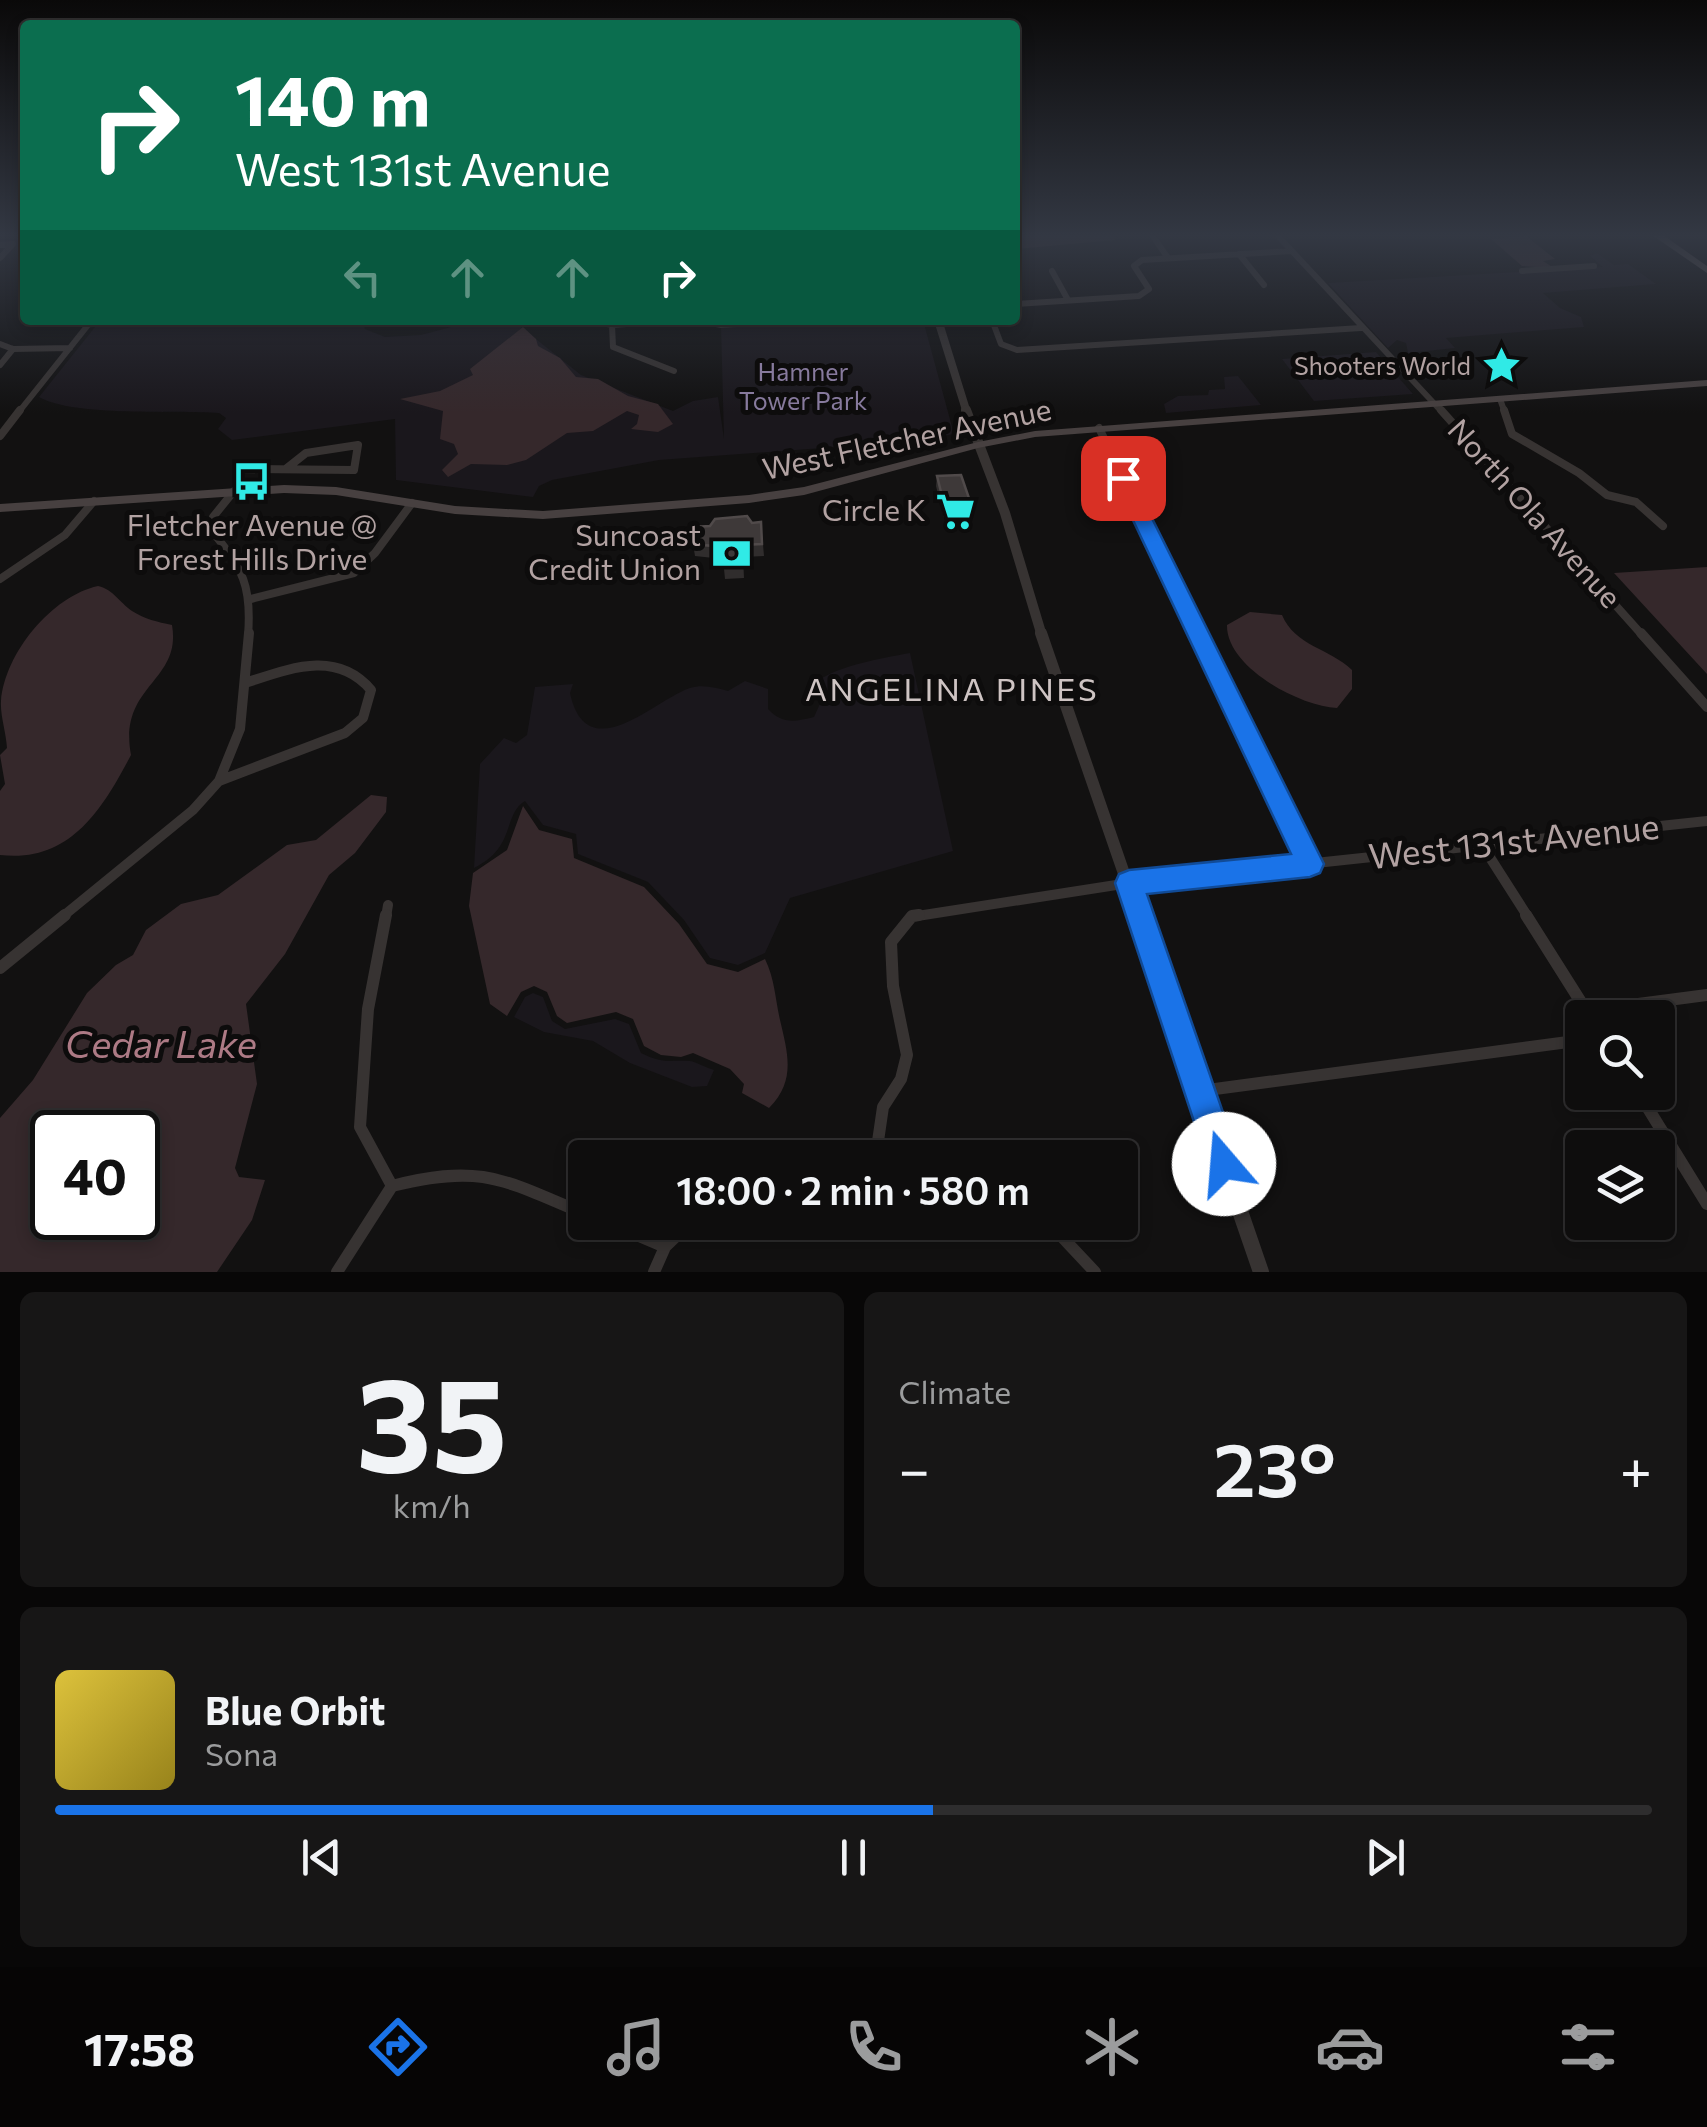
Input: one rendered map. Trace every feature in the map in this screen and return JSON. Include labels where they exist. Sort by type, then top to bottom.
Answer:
[{"type":"main road","name":"West Fletcher Avenue","points":[[0,508],[235,490],[336,490],[455,510],[544,515],[748,499],[850,480],[978,444],[1098,428],[1707,383]]},
{"type":"street","points":[[1065,294],[1068,300]]},
{"type":"street","points":[[1020,304],[1141,294]]},
{"type":"street","name":"North Ola Avenue","points":[[1331,294],[1707,707]]},
{"type":"street","points":[[0,436],[88,325]]},
{"type":"street","points":[[612,325],[613,348],[674,371]]},
{"type":"street","points":[[940,325],[1261,1272]]},
{"type":"street","points":[[994,325],[1006,348],[1017,350],[1362,328]]},
{"type":"street","points":[[0,344],[13,349],[70,348]]},
{"type":"street","points":[[0,365],[13,349]]},
{"type":"street","points":[[1500,398],[1512,434],[1579,473],[1607,495],[1636,502],[1663,526]]},
{"type":"street","points":[[1098,428],[1310,864]]},
{"type":"street","points":[[240,468],[354,470],[358,445],[306,453],[287,468]]},
{"type":"street","points":[[3,962],[193,810],[218,781],[240,728],[251,599],[240,566],[212,531],[213,516],[235,490]]},
{"type":"street","points":[[0,579],[65,535],[94,501]]},
{"type":"street","points":[[251,599],[354,572],[375,553],[412,504]]},
{"type":"street","points":[[218,781],[332,739],[356,726],[368,710],[371,690],[361,674],[344,665],[317,663],[245,682]]},
{"type":"street","name":"West 131st Avenue","points":[[878,1140],[883,1107],[900,1079],[907,1055],[890,963],[891,942],[912,916],[938,909],[1129,883],[1707,821]]},
{"type":"street","points":[[1482,845],[1580,1000]]},
{"type":"street","points":[[388,906],[368,1009],[360,1128],[392,1186]]},
{"type":"street","points":[[1674,1000],[1707,996]]},
{"type":"street","points":[[1200,1092],[1565,1042]]},
{"type":"street","points":[[1649,1110],[1707,1204]]},
{"type":"street","points":[[337,1272],[392,1186],[438,1174],[491,1175],[568,1207]]},
{"type":"street","points":[[648,1240],[665,1247]]},
{"type":"street","points":[[654,1272],[672,1240]]},
{"type":"street","points":[[1065,1240],[1095,1272]]},
{"type":"green space","points":[[1338,294],[1545,294],[1560,308],[1581,317],[1584,327],[1446,338],[1455,348],[1408,353],[1406,343],[1397,340],[1388,348]]},
{"type":"green space","name":"Hamner Tower Park","points":[[91,325],[364,325],[385,337],[421,335],[454,325],[522,325],[581,375],[673,411],[693,401],[718,397],[724,439],[721,327],[924,325],[954,434],[917,441],[659,460],[552,480],[539,486],[533,497],[396,480],[395,419],[232,440],[218,429],[226,418],[219,413],[76,408],[39,397],[95,327],[89,328]]},
{"type":"green space","points":[[1376,352],[1413,394],[1314,401],[1282,359]]},
{"type":"green space","points":[[1238,376],[1261,405],[1166,413],[1164,404],[1178,396],[1208,395],[1209,390],[1225,389],[1224,377]]},
{"type":"green space","points":[[910,653],[953,851],[790,898],[765,953],[738,965],[710,958],[684,920],[648,882],[578,854],[576,834],[543,825],[525,801],[513,814],[497,851],[474,868],[480,764],[504,738],[516,743],[527,735],[535,687],[573,684],[570,693],[579,716],[591,727],[607,728],[624,724],[690,688],[705,686],[728,691],[745,681],[768,689],[768,709],[778,717],[794,721],[814,717],[823,697],[817,681],[827,675]]},
{"type":"green space","points":[[533,993],[543,997],[552,1021],[565,1029],[615,1019],[629,1024],[641,1053],[660,1060],[690,1061],[714,1070],[707,1086],[692,1087],[630,1063],[593,1041],[544,1032],[514,1017],[525,997]]},
{"type":"water","points":[[523,327],[538,346],[560,358],[576,377],[598,379],[628,396],[658,404],[673,424],[658,432],[631,429],[639,415],[627,411],[593,431],[567,433],[526,460],[507,465],[471,464],[448,477],[442,470],[458,454],[454,444],[440,439],[443,411],[400,399],[440,391],[473,375],[470,369]]},
{"type":"water","points":[[1707,567],[1707,674],[1614,573]]},
{"type":"water","points":[[98,586],[137,614],[172,625],[173,644],[168,660],[133,713],[129,732],[131,755],[95,813],[81,829],[46,850],[0,855],[0,791],[5,784],[0,755],[7,748],[1,706],[4,683],[21,646],[48,614],[64,601]]},
{"type":"water","points":[[1250,612],[1282,615],[1295,634],[1352,670],[1352,689],[1337,708],[1285,692],[1267,682],[1238,655],[1227,625]]},
{"type":"water","name":"Cedar Lake","points":[[371,795],[387,797],[386,812],[355,853],[329,875],[285,954],[246,1004],[257,1084],[235,1168],[239,1177],[265,1180],[252,1220],[217,1272],[0,1272],[0,1118],[33,1080],[87,993],[116,965],[133,955],[146,930],[181,904],[218,895],[287,845],[316,840]]},
{"type":"water","points":[[523,806],[539,830],[572,839],[574,858],[644,887],[679,924],[707,964],[738,972],[765,959],[773,982],[788,1067],[783,1088],[769,1108],[742,1093],[744,1084],[730,1069],[693,1053],[681,1057],[661,1055],[644,1046],[633,1019],[616,1012],[567,1023],[557,1016],[547,992],[534,986],[521,992],[507,1016],[490,1004],[469,906],[473,873],[507,850]]},
{"type":"building","points":[[961,475],[972,507],[945,508],[937,476]]},
{"type":"building","points":[[747,516],[752,523],[761,522],[762,544],[741,545],[742,566],[723,567],[723,547],[693,544],[693,527],[710,526],[715,519]]},
{"type":"place","name":"Shooters World","points":[[1501,366]]},
{"type":"place","name":"Fletcher Avenue @ Forest Hills Drive","points":[[252,482]]},
{"type":"place","name":"Circle K","points":[[956,511]]},
{"type":"place","name":"Suncoast Credit Union","points":[[731,553]]},
{"type":"district","name":"ANGELINA PINES","points":[[952,690]]},
{"type":"route","points":[[1123,478],[1310,864],[1129,883],[1224,1164]]}]
